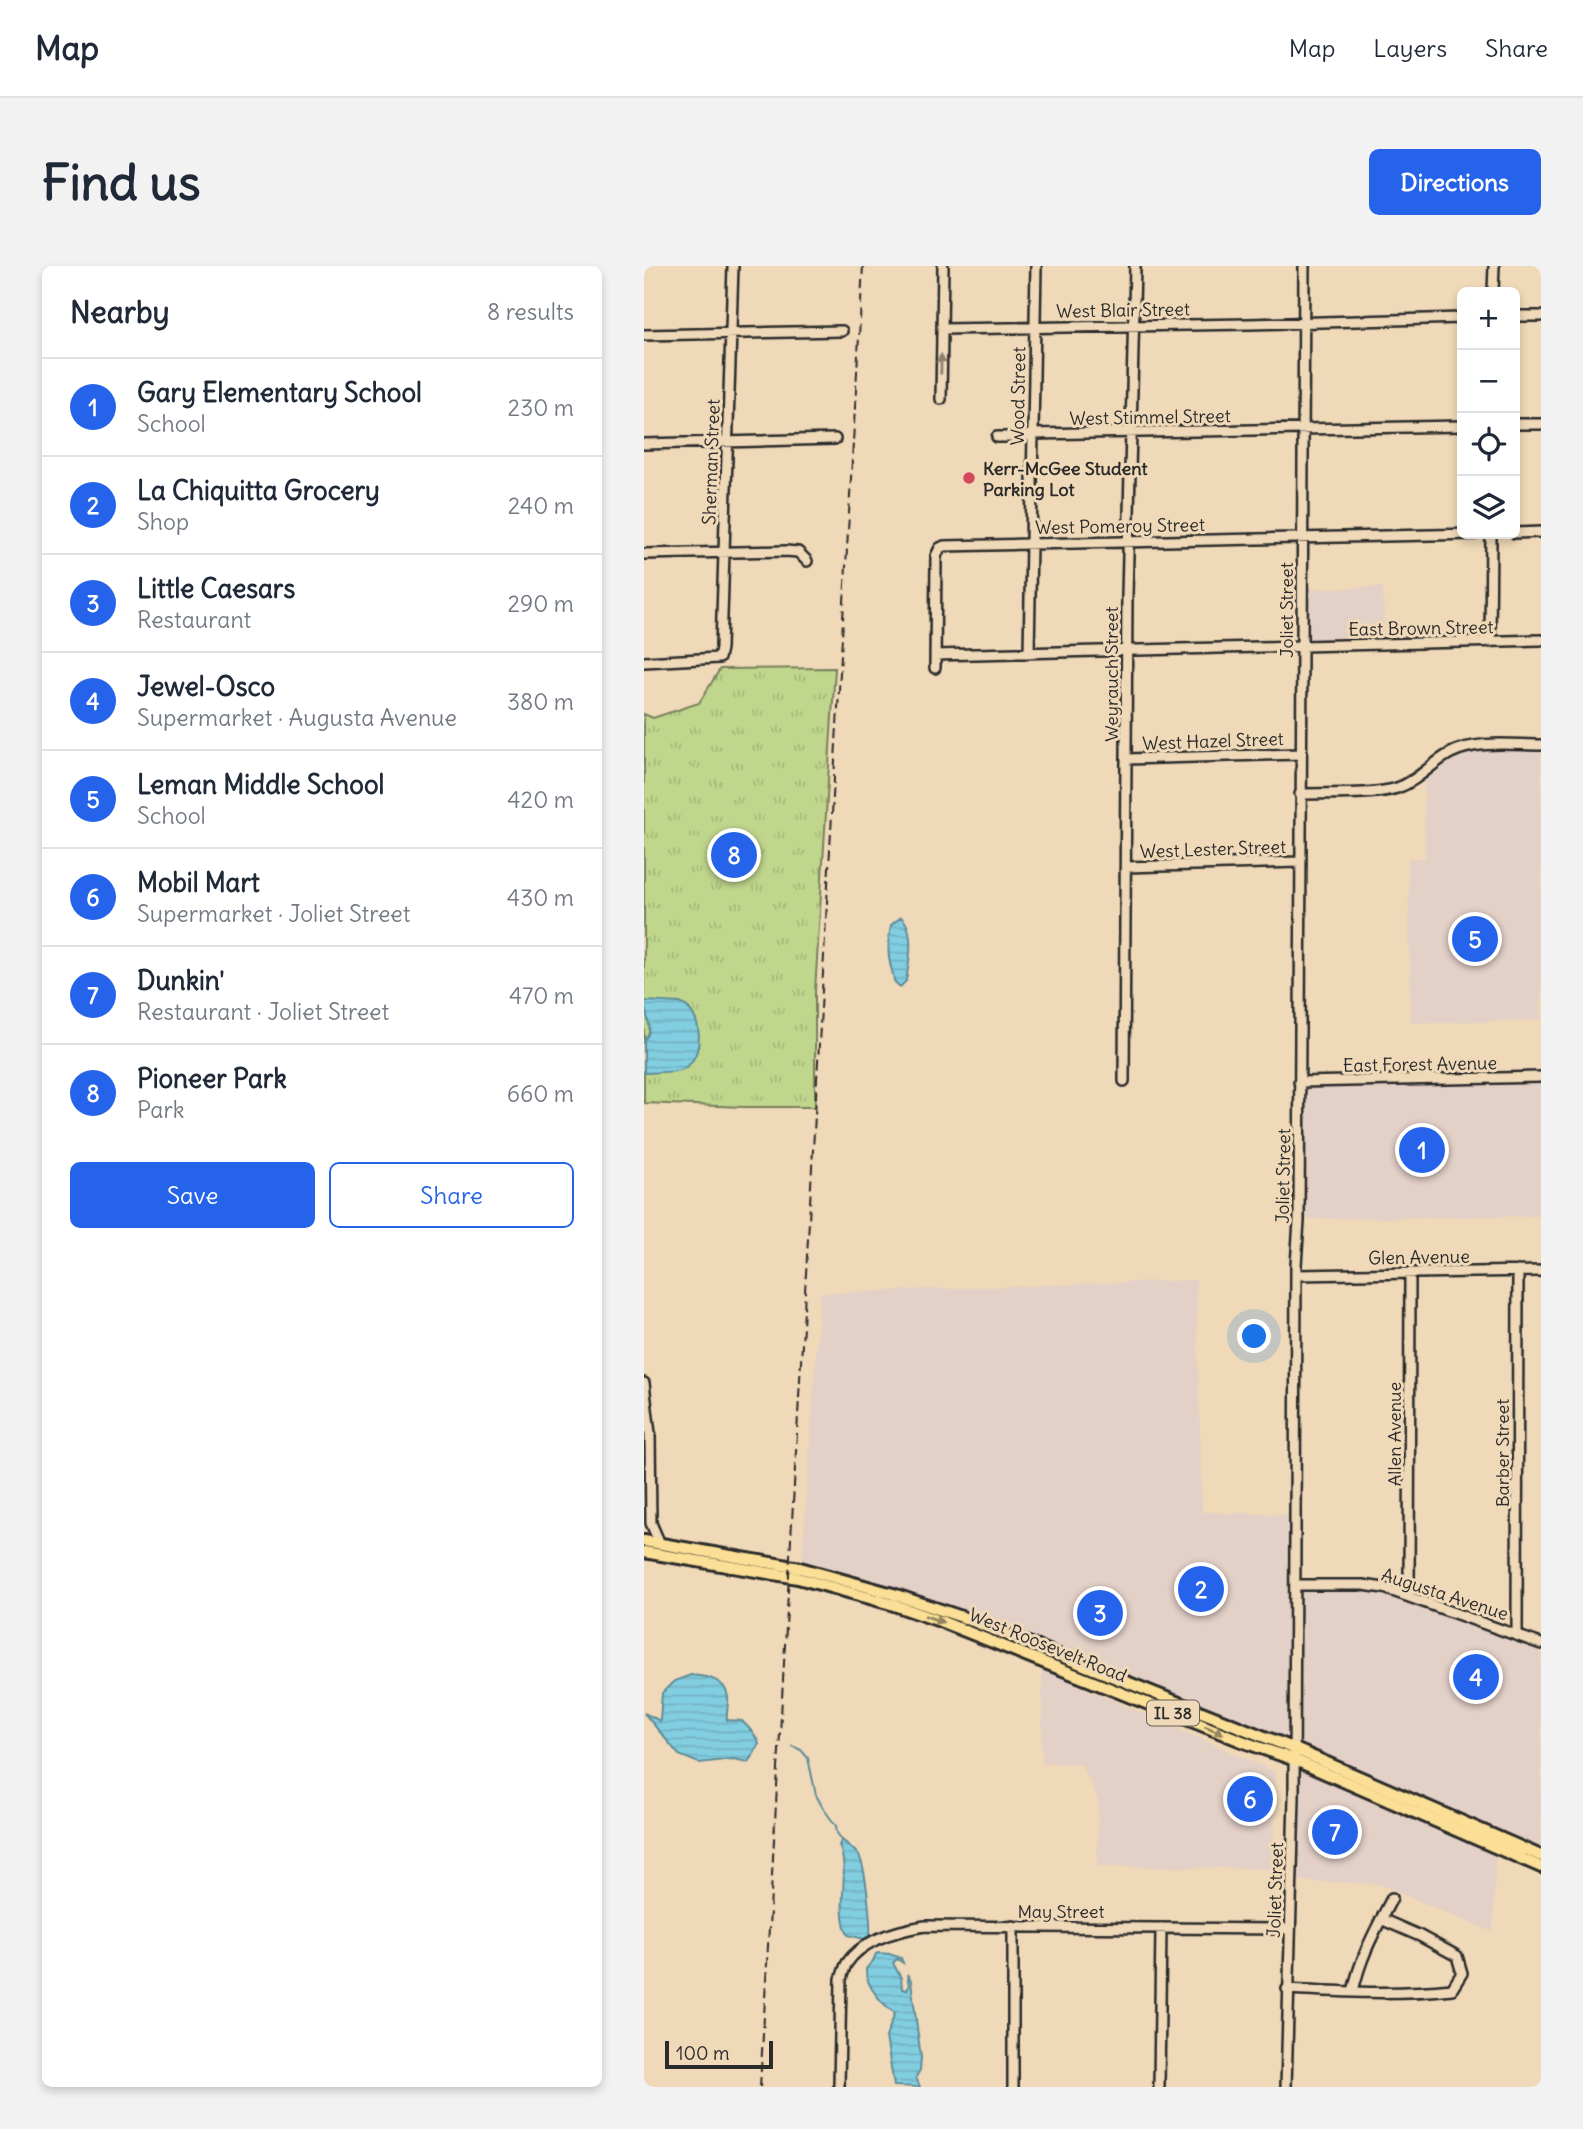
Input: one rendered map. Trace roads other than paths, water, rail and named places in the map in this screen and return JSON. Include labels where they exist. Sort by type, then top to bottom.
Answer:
[{"type":"main road","name":"West Roosevelt Road","points":[[644,1542],[800,1569],[918,1602],[995,1629],[1541,1856]]},
{"type":"main road","name":"West Roosevelt Road","points":[[644,1552],[789,1576],[903,1608],[973,1633],[1247,1743],[1295,1755],[1541,1867]]},
{"type":"street","name":"Sherman Street","points":[[644,662],[719,658],[733,266]]},
{"type":"street","points":[[941,399],[943,266]]},
{"type":"street","name":"Wood Street","points":[[1029,653],[1036,266]]},
{"type":"street","name":"Weyrauch Street","points":[[1124,1082],[1127,596],[1135,266]]},
{"type":"street","name":"Joliet Street","points":[[1286,2087],[1295,1755],[1304,266]]},
{"type":"street","points":[[1493,287],[1494,266]]},
{"type":"street","points":[[1520,316],[1541,316]]},
{"type":"street","name":"West Blair Street","points":[[942,329],[1457,318]]},
{"type":"street","points":[[644,335],[842,331]]},
{"type":"street","points":[[1520,424],[1541,424]]},
{"type":"street","name":"West Stimmel Street","points":[[998,438],[1032,435],[1457,426]]},
{"type":"street","points":[[644,444],[835,439]]},
{"type":"street","points":[[1520,533],[1541,532]]},
{"type":"street","name":"West Pomeroy Street","points":[[935,655],[936,560],[940,548],[948,545],[1457,534]]},
{"type":"street","points":[[1490,642],[1491,539]]},
{"type":"street","points":[[644,555],[798,552],[807,561]]},
{"type":"street","name":"East Brown Street","points":[[935,655],[1541,640]]},
{"type":"street","points":[[935,655],[935,668]]},
{"type":"street","points":[[1300,794],[1388,790],[1413,781],[1442,758],[1461,749],[1541,745]]},
{"type":"street","name":"West Hazel Street","points":[[1127,759],[1301,754]]},
{"type":"street","name":"West Lester Street","points":[[1126,867],[1300,862]]},
{"type":"street","name":"East Forest Avenue","points":[[1299,1082],[1541,1077]]},
{"type":"street","name":"Barber Street","points":[[1517,1635],[1518,1271]]},
{"type":"street","name":"Glen Avenue","points":[[1297,1275],[1541,1271]]},
{"type":"street","name":"Allen Avenue","points":[[1409,1596],[1410,1273]]},
{"type":"street","points":[[644,1383],[650,1434],[651,1523],[660,1544]]},
{"type":"street","points":[[644,1532],[651,1523]]},
{"type":"street","name":"Augusta Avenue","points":[[1296,1585],[1371,1586],[1409,1596],[1541,1644]]},
{"type":"street","points":[[1353,1992],[1358,1969],[1392,1898]]},
{"type":"street","points":[[1287,1989],[1429,1992],[1452,1989],[1461,1977],[1457,1956],[1381,1919]]},
{"type":"street","name":"May Street","points":[[839,2087],[840,1983],[845,1967],[851,1958],[872,1942],[888,1935],[925,1926],[1289,1929]]},
{"type":"street","points":[[1013,1926],[1013,2087]]},
{"type":"street","points":[[1159,2087],[1161,1927]]},
{"type":"water","points":[[901,917],[909,930],[910,947],[906,981],[900,987],[894,981],[888,949],[891,925]]},
{"type":"water","points":[[644,1001],[680,1003],[693,1015],[699,1034],[698,1045],[690,1063],[683,1069],[644,1073],[644,1040],[649,1027]]},
{"type":"water","points":[[691,1675],[708,1678],[723,1686],[728,1697],[727,1720],[742,1721],[759,1744],[748,1762],[733,1759],[699,1763],[679,1755],[644,1713],[660,1721],[662,1693],[674,1681]]},
{"type":"water","points":[[842,1840],[862,1862],[870,1928],[870,1935],[864,1939],[848,1935],[844,1925],[844,1868],[839,1845]]},
{"type":"water","points":[[878,1953],[901,1958],[903,1963],[897,1959],[893,1963],[901,1978],[902,1989],[907,1990],[909,1986],[907,1974],[911,1981],[921,2058],[916,2077],[920,2087],[894,2086],[886,2037],[895,2013],[875,1994],[866,1975],[866,1969]]},
{"type":"waterway","points":[[792,1746],[801,1750],[808,1758],[816,1795],[842,1840]]},
{"type":"railway","points":[[760,2087],[863,266]]},
{"type":"place","name":"Kerr-McGee Student Parking Lot","points":[[969,478]]},
{"type":"place","name":"Pioneer Park","points":[[734,855]]},
{"type":"place","name":"Leman Middle School","points":[[1475,939]]},
{"type":"place","name":"Gary Elementary School","points":[[1422,1150]]},
{"type":"place","name":"La Chiquitta Grocery","points":[[1201,1589]]},
{"type":"place","name":"Little Caesars","points":[[1100,1613]]},
{"type":"place","name":"Jewel-Osco","points":[[1476,1677]]},
{"type":"place","name":"Mobil Mart","points":[[1250,1799]]},
{"type":"place","name":"Dunkin'","points":[[1335,1832]]}]
